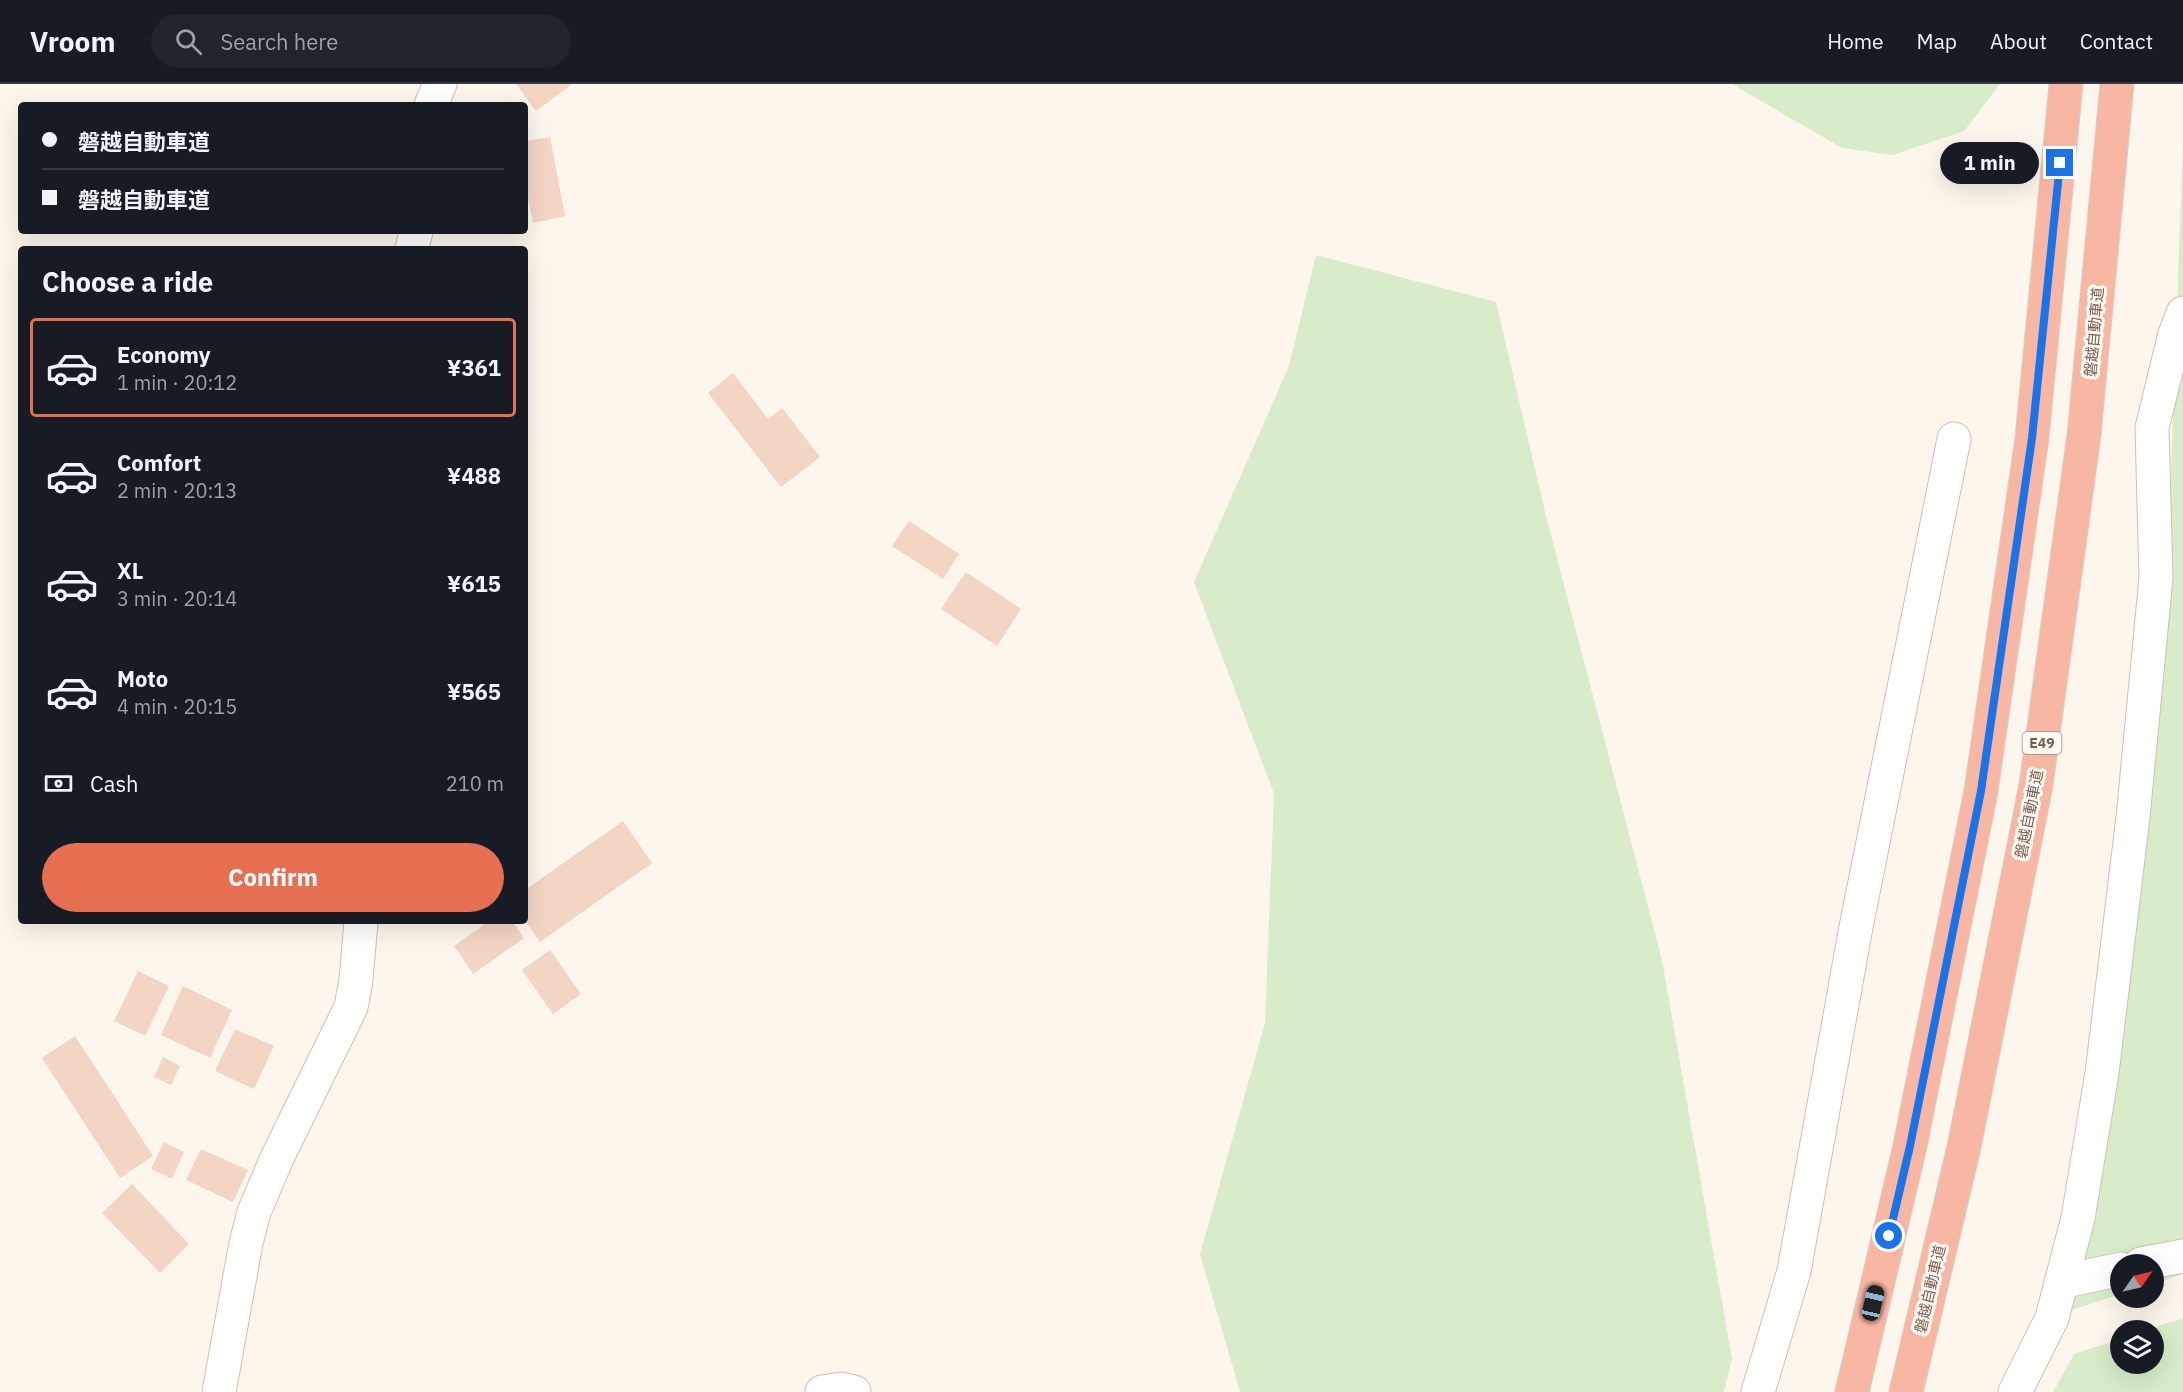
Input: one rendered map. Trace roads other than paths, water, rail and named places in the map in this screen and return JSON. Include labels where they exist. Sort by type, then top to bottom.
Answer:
[{"type":"highway","points":[[1852,1392],[1910,1146],[1981,791],[2032,438],[2066,84]]},
{"type":"highway","name":"磐越自動車道","points":[[1906,1392],[1964,1147],[2036,785],[2084,435],[2117,84]]},
{"type":"street","points":[[432,102],[440,84]]},
{"type":"street","points":[[2015,1392],[2052,1318],[2078,1218],[2102,1073],[2133,817],[2156,578],[2152,428],[2175,334],[2183,313]]},
{"type":"street","points":[[1758,1392],[1794,1270],[1856,927],[1954,439]]},
{"type":"street","points":[[219,1392],[246,1243],[254,1212],[277,1158],[351,1007],[356,980],[361,924]]},
{"type":"street","points":[[2164,1260],[2183,1256]]},
{"type":"street","points":[[2061,1282],[2110,1271]]},
{"type":"street","points":[[822,1392],[841,1389],[854,1392]]}]
